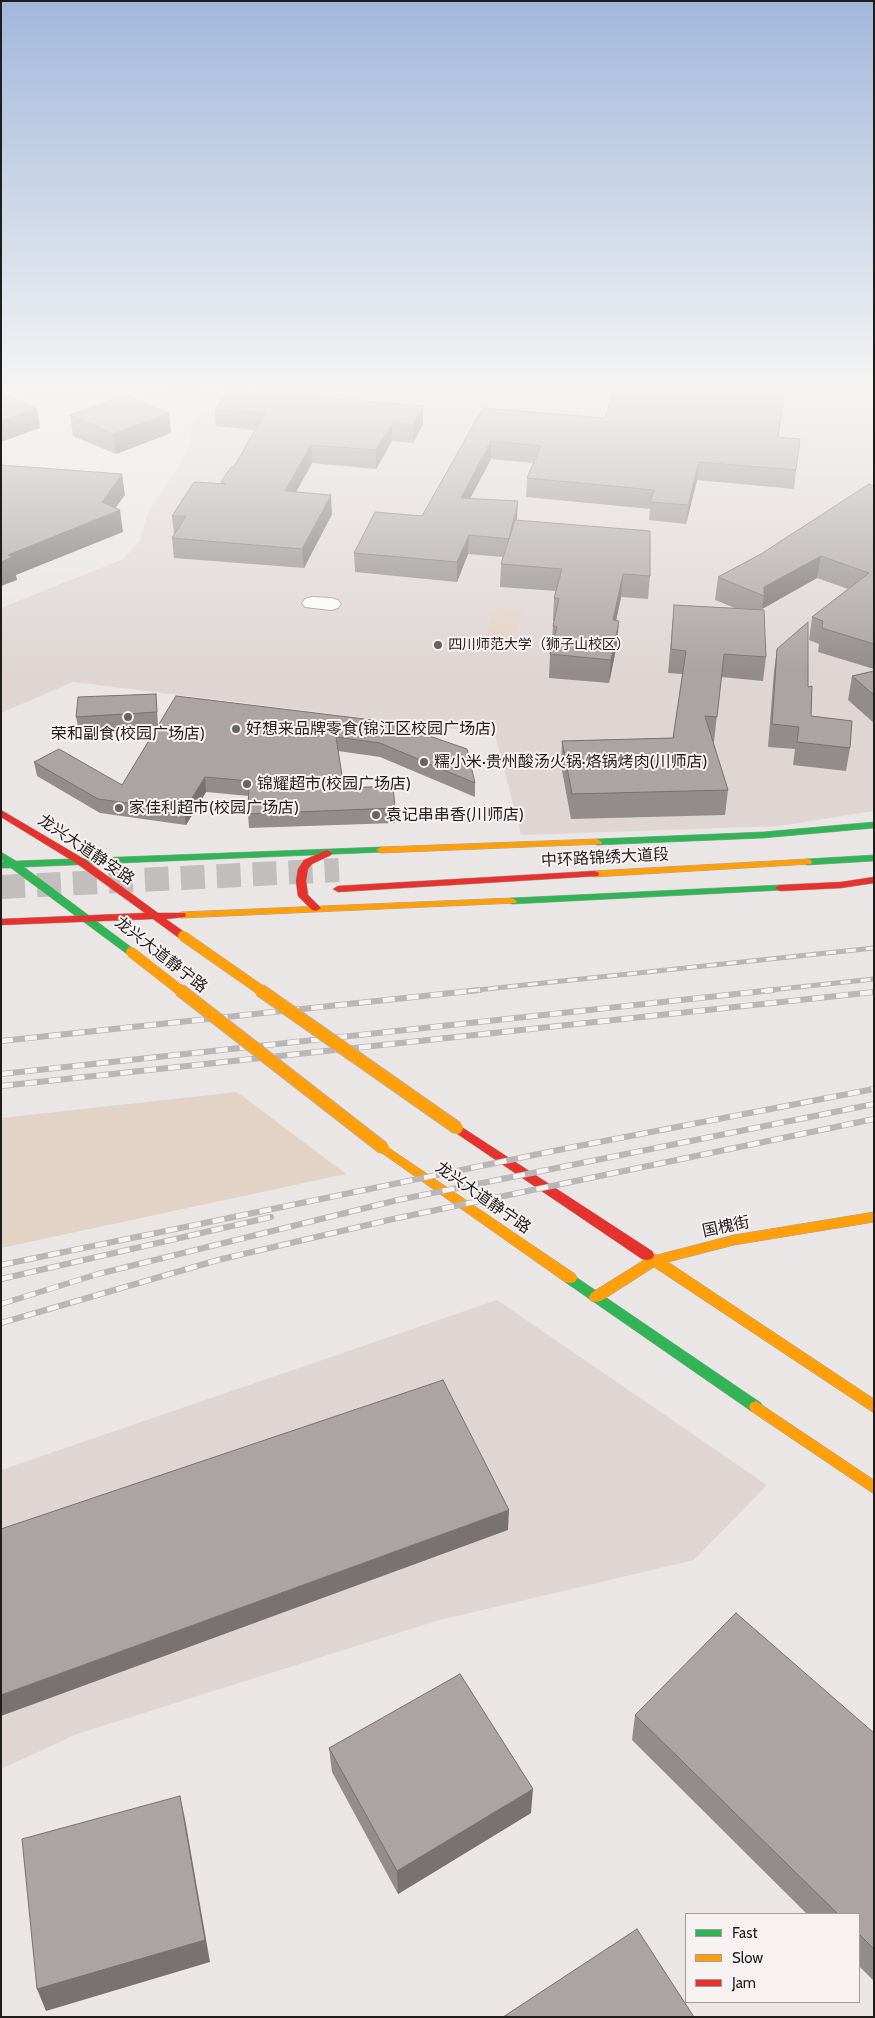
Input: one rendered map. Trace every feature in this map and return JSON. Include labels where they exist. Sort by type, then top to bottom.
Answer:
[{"type":"main road","name":"龙兴大道静安路","points":[[1,813],[80,861],[152,916]]},
{"type":"main road","points":[[1,865],[763,835],[874,825]]},
{"type":"main road","points":[[316,908],[304,896],[301,880],[303,868],[308,862],[327,853]]},
{"type":"main road","points":[[1,855],[86,918]]},
{"type":"main road","name":"中环路锦绣大道段","points":[[338,889],[874,858]]},
{"type":"main road","points":[[1,922],[633,896],[840,885],[874,880]]},
{"type":"main road","name":"龙兴大道静宁路","points":[[152,916],[652,1261],[874,1407]]},
{"type":"main road","name":"龙兴大道静宁路","points":[[86,918],[383,1148],[874,1488]]},
{"type":"main road","name":"国槐街","points":[[596,1297],[652,1261],[734,1240],[874,1217]]},
{"type":"shaded area","name":"四川师范大学（狮子山校区）","points":[[169,481],[874,481],[874,811],[779,826],[521,835],[495,734],[73,682],[1,713],[1,608],[123,559],[140,541],[147,514]]},
{"type":"shaded area","points":[[494,608],[522,610],[513,648],[484,645]]},
{"type":"shaded area","points":[[237,1092],[346,1174],[1,1248],[1,1118]]},
{"type":"shaded area","points":[[497,1300],[767,1485],[694,1560],[436,1621],[77,1734],[1,1769],[1,1470]]},
{"type":"building","points":[[1,481],[117,481],[102,502],[120,510],[8,555],[13,557],[1,562]]},
{"type":"building","points":[[291,481],[285,491],[331,495],[302,549],[172,538],[186,516],[172,516],[194,482],[226,484],[221,482]]},
{"type":"building","points":[[442,481],[470,481],[461,498],[518,501],[509,539],[469,535],[457,562],[354,553],[375,512],[422,516]]},
{"type":"building","points":[[561,481],[694,481],[688,505],[650,502],[654,490]]},
{"type":"building","points":[[869,484],[874,486],[874,644],[822,628],[823,621],[812,617],[869,573],[821,556],[764,587],[764,596],[718,577],[761,554]]},
{"type":"building","points":[[515,520],[650,531],[650,576],[623,574],[613,620],[619,621],[611,660],[550,654],[557,627],[553,626],[559,598],[554,598],[562,569],[501,564]]},
{"type":"building","points":[[674,605],[764,610],[766,657],[724,654],[717,717],[705,716],[728,790],[572,794],[562,741],[673,738],[686,651],[671,649]]},
{"type":"building","points":[[808,622],[808,687],[812,686],[811,716],[852,721],[850,748],[797,742],[799,727],[772,724],[777,649]]},
{"type":"building","points":[[874,671],[874,695],[852,676]]},
{"type":"building","points":[[156,694],[157,712],[76,717],[78,697]]},
{"type":"building","points":[[176,696],[389,722],[467,749],[475,783],[380,743],[336,737],[344,788],[393,786],[395,808],[248,814],[249,781],[205,777],[184,811],[98,799],[34,762],[59,749],[122,785]]},
{"type":"building","points":[[443,1380],[509,1510],[1,1695],[1,1529]]},
{"type":"building","points":[[736,1613],[874,1733],[874,1949],[860,1935],[860,1913],[837,1913],[635,1715]]},
{"type":"building","points":[[460,1674],[533,1789],[397,1871],[329,1748]]},
{"type":"building","points":[[180,1796],[205,1940],[37,1989],[22,1839]]},
{"type":"building","points":[[637,1929],[694,2017],[503,2017]]},
{"type":"tunnel","points":[[1,887],[339,870]]},
{"type":"railway","points":[[468,991],[874,948]]},
{"type":"railway","points":[[761,991],[874,979]]},
{"type":"railway","points":[[1,1041],[480,990]]},
{"type":"railway","points":[[1,1074],[773,990]]},
{"type":"railway","points":[[1,1086],[874,992]]},
{"type":"railway","points":[[1,1265],[568,1148],[874,1089]]},
{"type":"railway","points":[[1,1304],[98,1274],[398,1200],[874,1104]]},
{"type":"railway","points":[[1,1323],[218,1260],[393,1219],[874,1119]]},
{"type":"railway","points":[[1,1279],[271,1217]]},
{"type":"traffic: fast","points":[[597,842],[763,835],[874,825]]},
{"type":"traffic: fast","points":[[1,865],[381,850]]},
{"type":"traffic: fast","points":[[1,855],[131,952]]},
{"type":"traffic: fast","points":[[807,862],[874,858]]},
{"type":"traffic: fast","points":[[512,901],[780,888]]},
{"type":"traffic: fast","points":[[570,1278],[756,1407]]},
{"type":"traffic: slow","points":[[381,850],[597,842]]},
{"type":"traffic: slow","points":[[594,874],[807,862]]},
{"type":"traffic: slow","points":[[181,915],[512,901]]},
{"type":"traffic: slow","points":[[183,936],[457,1128]]},
{"type":"traffic: slow","points":[[131,952],[383,1148]]},
{"type":"traffic: slow","points":[[383,1148],[570,1278]]},
{"type":"traffic: slow","points":[[596,1297],[653,1261],[734,1240],[874,1217]]},
{"type":"traffic: slow","points":[[647,1255],[874,1407]]},
{"type":"traffic: slow","points":[[756,1407],[874,1488]]},
{"type":"traffic: jam","points":[[1,813],[80,861],[183,936]]},
{"type":"traffic: jam","points":[[316,908],[303,896],[301,881],[303,869],[308,862],[327,853]]},
{"type":"traffic: jam","points":[[338,889],[594,874]]},
{"type":"traffic: jam","points":[[780,888],[841,885],[874,880]]},
{"type":"traffic: jam","points":[[1,922],[181,915]]},
{"type":"traffic: jam","points":[[457,1128],[647,1255]]},
{"type":"place","name":"四川师范大学（狮子山校区）","points":[[438,645]]},
{"type":"place","name":"荣和副食(校园广场店)","points":[[128,717]]},
{"type":"place","name":"好想来品牌零食(锦江区校园广场店)","points":[[236,729]]},
{"type":"place","name":"糯小米·贵州酸汤火锅·烙锅烤肉(川师店)","points":[[424,762]]},
{"type":"place","name":"锦耀超市(校园广场店)","points":[[247,784]]},
{"type":"place","name":"家佳利超市(校园广场店)","points":[[119,808]]},
{"type":"place","name":"袁记串串香(川师店)","points":[[376,815]]}]
